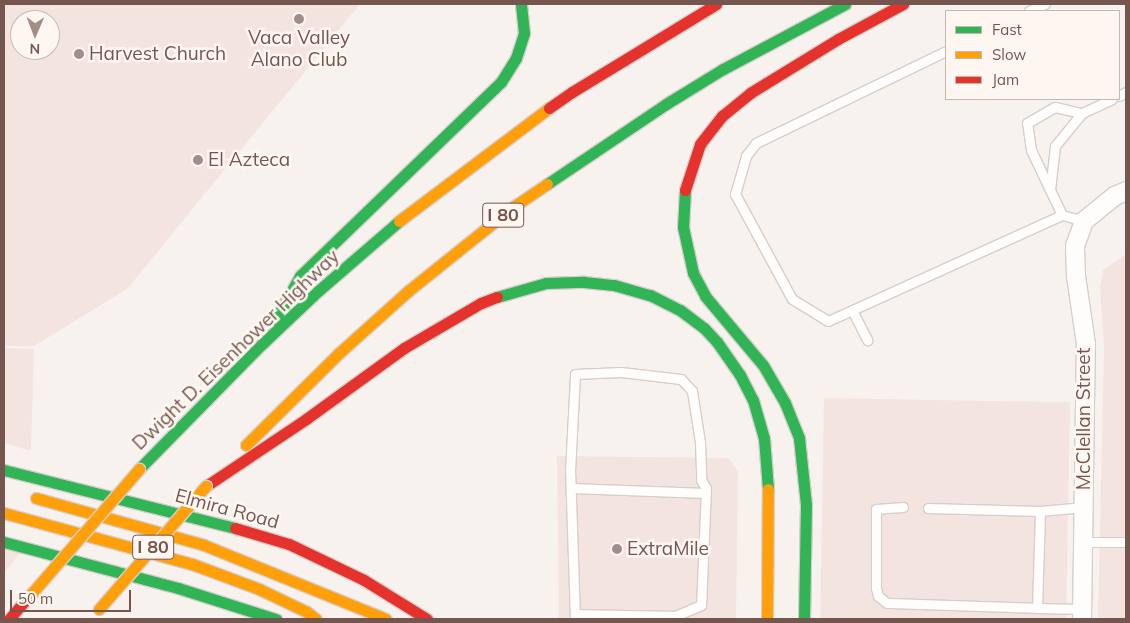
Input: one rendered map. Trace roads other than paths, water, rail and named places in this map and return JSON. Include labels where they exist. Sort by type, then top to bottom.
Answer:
[{"type":"main road","points":[[262,344],[300,276],[501,82],[516,58],[524,33],[521,4]]},
{"type":"main road","name":"Dwight D. Eisenhower Highway","points":[[9,619],[139,469],[262,344],[318,292],[401,220],[487,153],[572,92],[716,4]]},
{"type":"main road","name":"I 80","points":[[90,619],[206,486],[339,353],[408,291],[513,207],[674,99],[723,69],[845,4]]},
{"type":"main road","points":[[804,619],[806,505],[800,438],[785,403],[763,365],[710,303],[693,273],[683,227],[683,200],[690,170],[700,144],[722,116],[750,93],[838,39],[903,4]]},
{"type":"main road","points":[[206,486],[306,419],[404,348],[481,303],[511,291],[546,283],[584,282],[614,285],[650,295],[680,310],[704,328],[717,342],[740,375],[753,400],[764,438],[768,479],[767,619]]},
{"type":"main road","name":"Elmira Road","points":[[4,470],[244,530],[289,544],[364,580],[428,619]]},
{"type":"main road","points":[[21,494],[204,545],[386,619]]},
{"type":"main road","points":[[4,513],[192,564],[259,589],[307,612],[316,619]]},
{"type":"main road","points":[[4,542],[178,588],[252,616],[276,619]]},
{"type":"street","points":[[1084,221],[1115,196],[1126,191]]},
{"type":"street","name":"McClellan Street","points":[[1082,614],[1086,344],[1076,276],[1075,246],[1084,221]]},
{"type":"lane","points":[[1031,10],[1045,4]]},
{"type":"lane","points":[[945,51],[756,142],[746,156],[735,194],[792,300],[828,321],[1062,215],[1084,221]]},
{"type":"lane","points":[[1050,190],[1055,146],[1082,113],[1110,100]]},
{"type":"lane","points":[[1062,215],[1031,150],[1027,123],[1055,107],[1082,113]]},
{"type":"lane","points":[[852,310],[867,340]]},
{"type":"lane","points":[[621,372],[681,379],[692,391],[700,442],[701,480],[706,488],[706,493],[701,605],[674,616],[575,617],[571,488],[575,374],[621,372]]},
{"type":"lane","points":[[571,488],[706,493]]},
{"type":"lane","points":[[928,508],[1040,511],[1084,507]]},
{"type":"lane","points":[[903,508],[876,509],[876,588],[878,596],[888,604],[1037,608],[1082,614]]},
{"type":"lane","points":[[1037,608],[1040,511]]},
{"type":"lane","points":[[1082,542],[1126,542]]},
{"type":"place","name":"Vaca Valley Alano Club","points":[[299,19]]},
{"type":"place","name":"Harvest Church","points":[[79,54]]},
{"type":"place","name":"El Azteca","points":[[198,160]]},
{"type":"place","name":"ExtraMile","points":[[617,549]]}]
